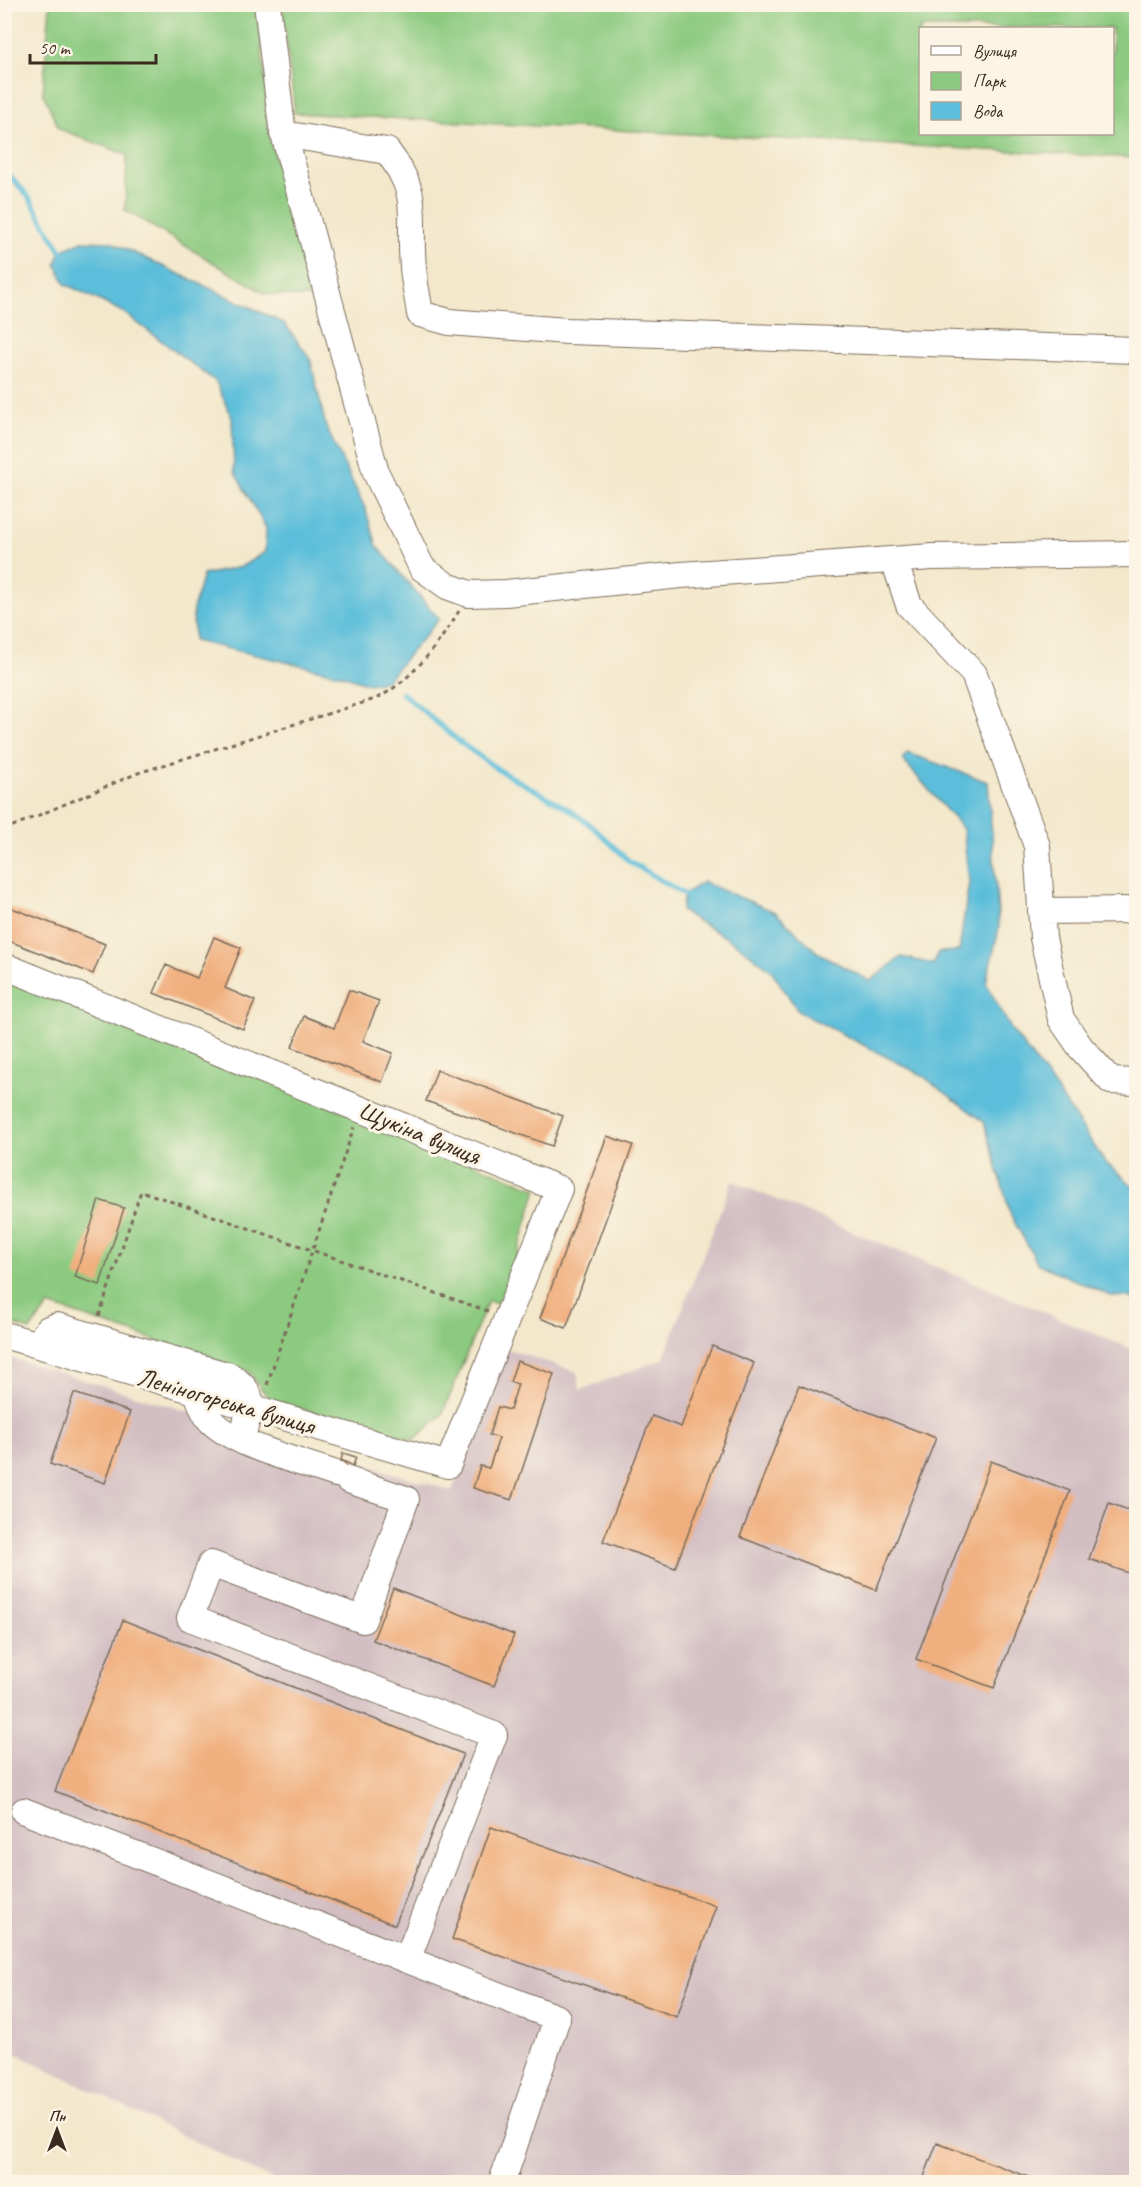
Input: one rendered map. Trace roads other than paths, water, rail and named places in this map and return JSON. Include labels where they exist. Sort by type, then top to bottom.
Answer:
[{"type":"street","points":[[267,4],[283,134],[376,473],[422,568],[447,586],[469,594],[973,555],[1137,554]]},
{"type":"street","points":[[283,134],[387,151],[404,172],[412,196],[413,267],[420,314],[449,322],[567,331],[1137,351]]},
{"type":"street","points":[[894,560],[909,605],[974,674],[1037,846],[1043,938],[1061,1018],[1081,1048],[1111,1081],[1137,1082]]},
{"type":"street","points":[[1041,911],[1137,910]]},
{"type":"street","name":"Щукіна вулиця","points":[[4,966],[559,1189],[448,1465]]},
{"type":"street","points":[[37,1345],[48,1329],[57,1326],[230,1376],[243,1384],[251,1395],[254,1409],[241,1440]]},
{"type":"street","name":"Леніногорська вулиця","points":[[4,1335],[448,1465]]},
{"type":"street","points":[[196,1392],[210,1420],[241,1440],[406,1499],[363,1620],[211,1564],[190,1618],[494,1734],[407,1960]]},
{"type":"street","points":[[24,1812],[557,2018],[502,2182]]},
{"type":"water","points":[[82,241],[111,242],[284,323],[310,358],[326,427],[365,508],[377,546],[439,619],[387,680],[369,684],[343,675],[194,641],[193,609],[203,575],[241,567],[265,552],[266,528],[234,471],[232,418],[216,382],[123,312],[65,284],[56,264],[61,251]]},
{"type":"water","points":[[908,753],[988,782],[999,928],[986,983],[1011,1029],[1054,1086],[1105,1162],[1136,1188],[1136,1301],[1129,1297],[1111,1296],[1038,1264],[1011,1216],[984,1122],[920,1074],[799,1012],[771,970],[737,944],[681,911],[684,894],[703,882],[775,912],[817,952],[870,981],[901,957],[934,964],[938,952],[959,951],[969,882],[963,829],[902,759]]},
{"type":"waterway","points":[[4,169],[28,196],[61,251],[67,254]]},
{"type":"waterway","points":[[402,693],[461,743],[499,770],[569,809],[594,828],[629,861],[690,898]]}]
